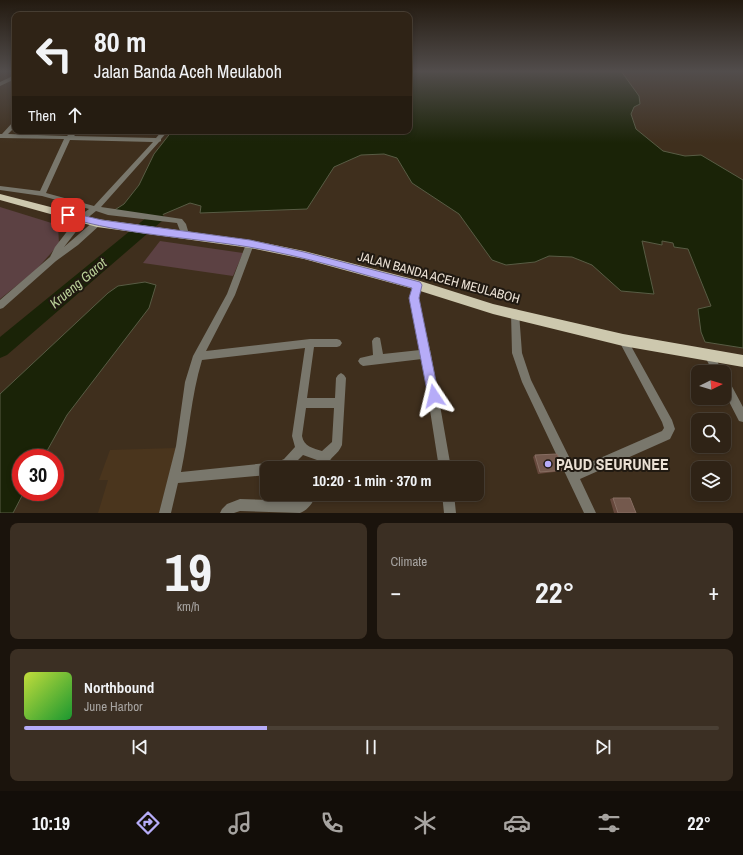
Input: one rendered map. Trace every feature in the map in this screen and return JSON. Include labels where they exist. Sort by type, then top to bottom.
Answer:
[{"type":"highway","name":"JALAN BANDA ACEH MEULABOH","points":[[0,197],[100,223],[166,226],[185,234],[250,244],[304,255],[417,285],[494,309],[623,340],[743,361]]},
{"type":"street","points":[[2,135],[12,126]]},
{"type":"street","points":[[42,194],[68,138],[73,134]]},
{"type":"street","points":[[53,259],[58,249],[82,218],[96,208],[163,134]]},
{"type":"street","points":[[2,135],[159,140]]},
{"type":"street","points":[[0,188],[42,194],[166,226]]},
{"type":"street","points":[[0,305],[53,259],[100,223]]},
{"type":"street","points":[[165,513],[181,446],[190,382],[198,356],[231,295],[250,244]]},
{"type":"street","points":[[417,285],[414,298],[426,354],[444,461]]},
{"type":"street","points":[[515,313],[516,353],[527,382],[590,513]]},
{"type":"street","points":[[573,476],[666,435],[670,429],[667,420],[623,340]]},
{"type":"street","points":[[377,341],[378,358]]},
{"type":"street","points":[[198,356],[310,343],[337,343]]},
{"type":"street","points":[[310,343],[297,443],[301,448],[324,458]]},
{"type":"street","points":[[363,360],[426,354]]},
{"type":"street","points":[[709,355],[714,365]]},
{"type":"street","points":[[323,461],[337,445],[340,378]]},
{"type":"street","points":[[731,395],[743,417]]},
{"type":"street","points":[[302,403],[339,403]]},
{"type":"street","points":[[290,461],[301,448]]},
{"type":"street","points":[[174,478],[260,470]]},
{"type":"street","points":[[226,513],[231,508],[240,505],[300,507],[307,501]]},
{"type":"street","points":[[449,501],[450,513]]},
{"type":"shaded area","points":[[412,95],[638,95],[640,104],[634,107],[631,114],[636,129],[663,151],[685,156],[701,155],[743,180],[743,348],[705,342],[701,332],[698,309],[711,306],[688,249],[674,247],[673,243],[662,241],[662,245],[642,241],[654,294],[621,291],[592,265],[572,257],[549,256],[535,262],[506,265],[492,260],[459,214],[412,183],[397,158],[384,154],[361,155],[334,167],[307,209],[200,213],[201,206],[190,203],[157,217],[113,211],[124,204],[139,185],[154,154],[170,134],[412,134]]},
{"type":"shaded area","points":[[0,207],[58,225],[59,244],[36,270],[0,299]]},
{"type":"shaded area","points":[[160,241],[243,253],[233,276],[143,263]]},
{"type":"shaded area","points":[[145,282],[156,285],[149,308],[67,415],[48,449],[12,449],[12,501],[19,501],[13,513],[0,513],[0,394],[108,293],[118,286]]},
{"type":"shaded area","points":[[176,448],[159,513],[98,513],[108,480],[99,480],[110,450]]},
{"type":"building","name":"PAUD SEURUNEE","points":[[557,454],[565,470],[540,472],[535,455]]},
{"type":"building","points":[[613,498],[630,498],[636,513],[618,513]]},
{"type":"waterway","name":"Krueng Garot","points":[[0,349],[157,217]]},
{"type":"place","name":"PAUD SEURUNEE","points":[[548,464]]},
{"type":"route","points":[[68,215],[102,224],[112,224],[250,244],[304,255],[417,285],[414,298],[434,396]]}]
